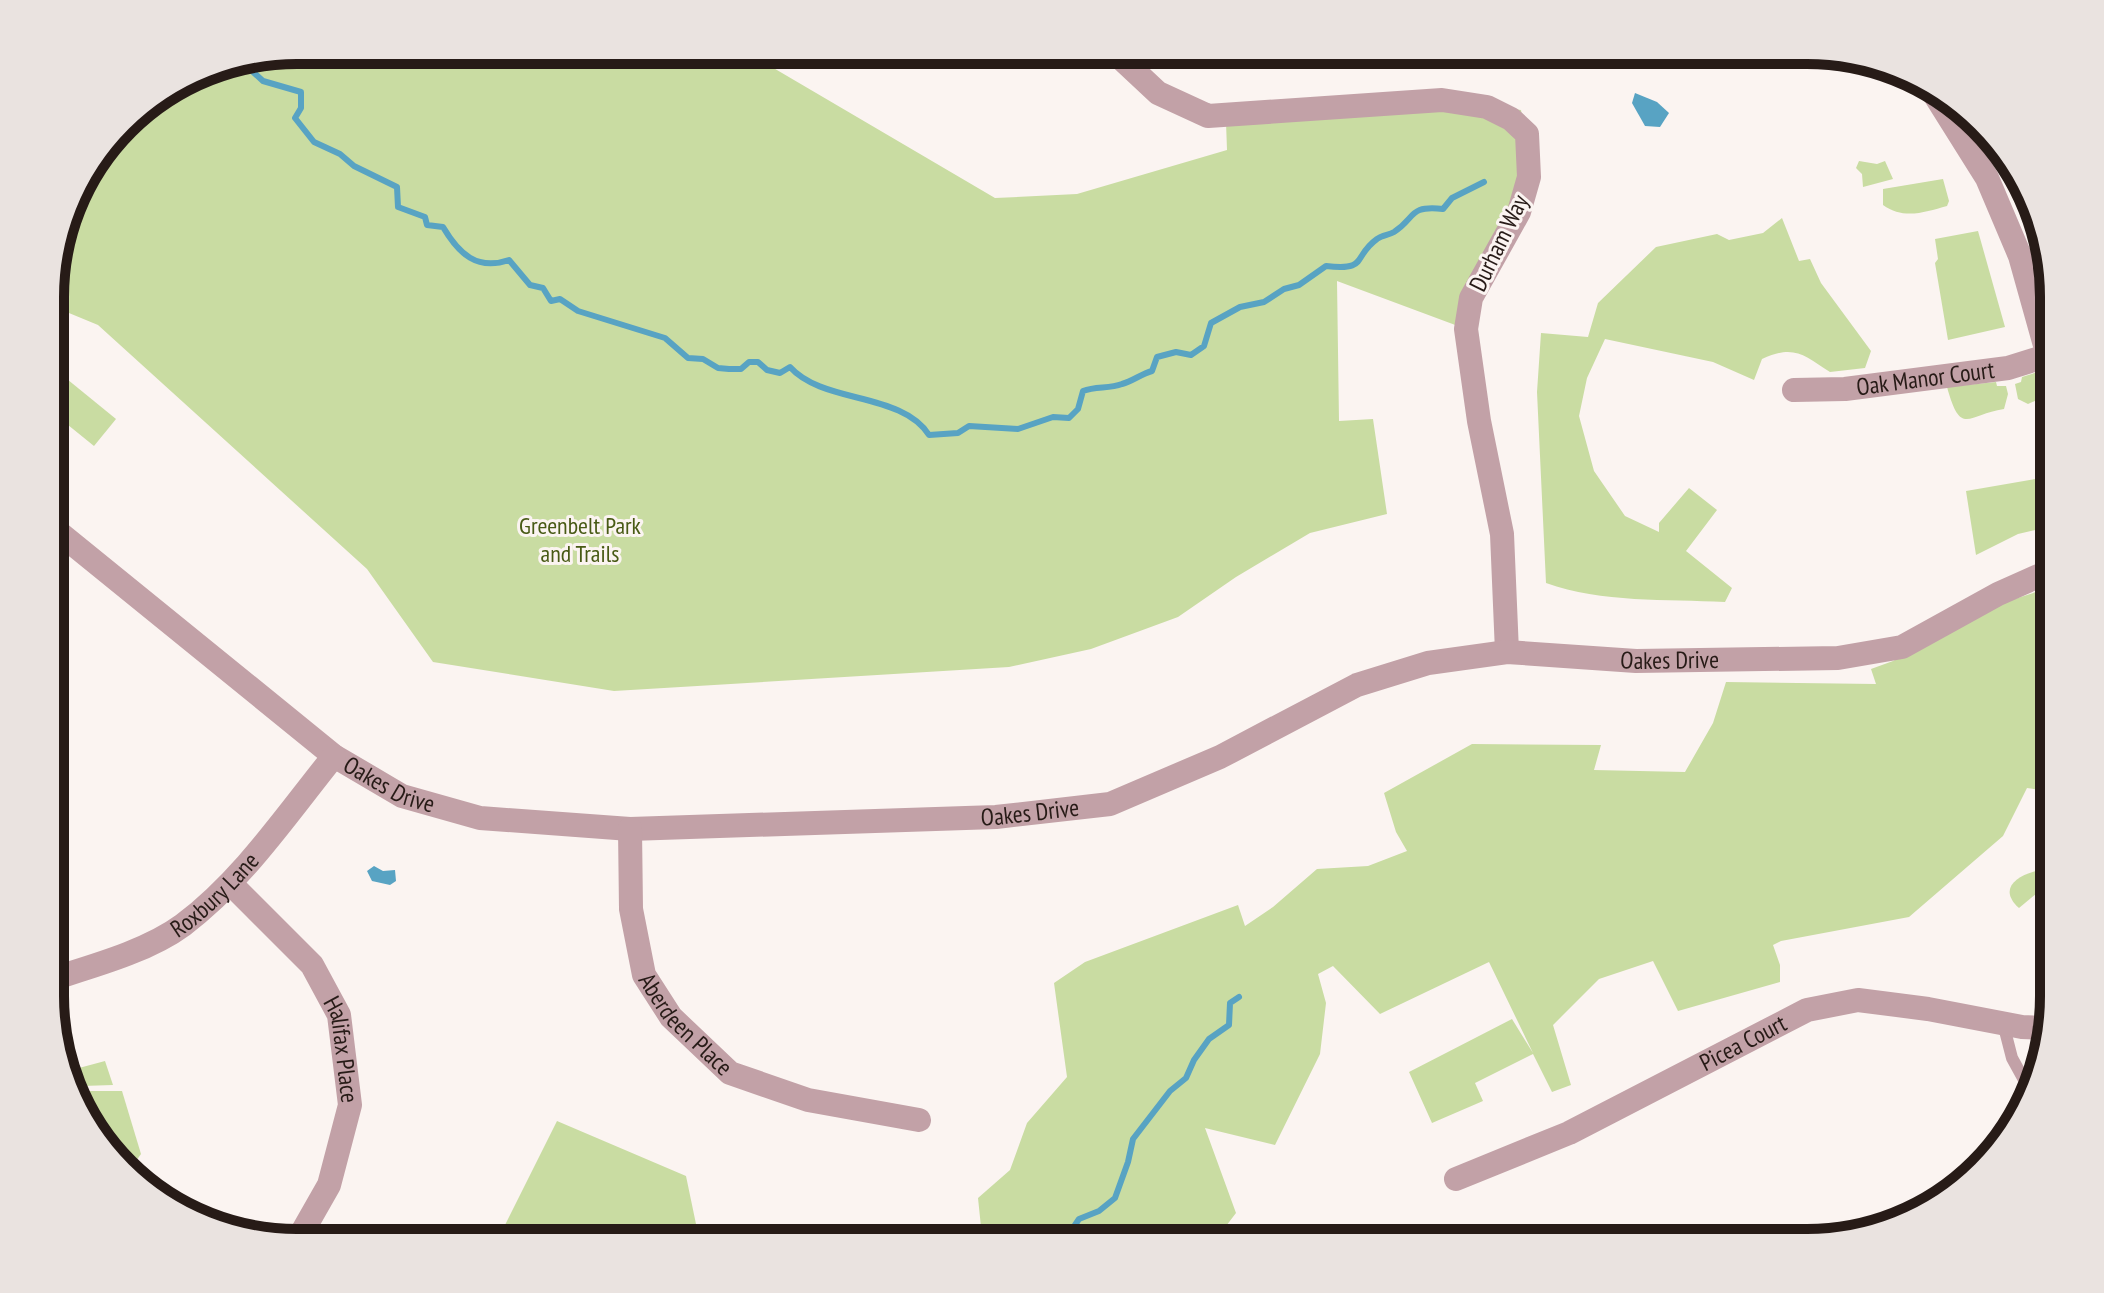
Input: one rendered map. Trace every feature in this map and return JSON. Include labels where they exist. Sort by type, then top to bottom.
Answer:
[{"type":"street","name":"Durham Way","points":[[1127,64],[1158,93],[1208,116],[1442,100],[1487,107],[1511,119],[1527,134],[1529,177],[1519,212],[1471,298],[1466,329],[1479,421],[1502,534],[1507,652]]},
{"type":"street","points":[[1943,108],[1987,178],[2020,256],[2040,322]]},
{"type":"street","name":"Oak Manor Court","points":[[1794,390],[1845,389],[2008,368],[2040,358]]},
{"type":"street","name":"Oakes Drive","points":[[64,537],[334,756],[402,796],[480,818],[630,829],[996,817],[1110,804],[1220,757],[1357,685],[1428,663],[1507,652],[1636,661],[1838,658],[1902,647],[1998,594],[2040,575]]},
{"type":"street","name":"Roxbury Lane","points":[[64,975],[119,958],[181,927],[231,884],[334,756]]},
{"type":"street","name":"Aberdeen Place","points":[[630,829],[631,909],[644,975],[671,1017],[730,1073],[808,1100],[919,1120]]},
{"type":"street","name":"Halifax Place","points":[[231,884],[312,965],[339,1015],[350,1105],[329,1185],[304,1229]]},
{"type":"street","name":"Picea Court","points":[[1456,1179],[1569,1133],[1807,1010],[1858,1000],[2038,1027]]},
{"type":"lane","points":[[2003,1023],[2012,1058],[2025,1078]]},
{"type":"green space","name":"Greenbelt Park and Trails","points":[[767,64],[995,198],[1077,194],[1227,150],[1226,122],[1442,100],[1521,110],[1528,151],[1466,329],[1337,281],[1339,421],[1373,419],[1387,514],[1310,533],[1236,577],[1178,617],[1091,649],[1009,667],[614,691],[433,662],[367,569],[98,325],[64,311],[66,267],[72,237],[95,180],[112,155],[143,122],[180,95],[222,76],[267,66]]},
{"type":"green space","points":[[1859,161],[1877,164],[1885,161],[1893,179],[1863,187],[1862,174],[1856,168]]},
{"type":"green space","points":[[1943,179],[1949,201],[1947,206],[1907,213],[1883,205],[1883,189]]},
{"type":"green space","points":[[1782,218],[1799,261],[1810,259],[1821,283],[1871,351],[1865,368],[1830,372],[1805,356],[1782,352],[1762,359],[1754,380],[1713,362],[1605,339],[1587,378],[1579,416],[1594,471],[1625,516],[1659,532],[1659,523],[1689,488],[1717,510],[1686,551],[1732,588],[1725,602],[1612,597],[1546,583],[1537,392],[1541,333],[1588,337],[1598,303],[1656,247],[1717,234],[1729,240],[1763,233]]},
{"type":"green space","points":[[1978,231],[2005,327],[1948,340],[1935,263],[1938,259],[1935,239]]},
{"type":"green space","points":[[2040,371],[2040,399],[2028,404],[2018,399],[2015,384],[2021,382],[2022,377]]},
{"type":"green space","points":[[64,377],[116,419],[94,446],[64,422]]},
{"type":"green space","points":[[1996,382],[1997,386],[2006,386],[2008,394],[2004,409],[1967,419],[1957,413],[1947,387]]},
{"type":"green space","points":[[2040,478],[2040,529],[2018,534],[1976,555],[1966,491]]},
{"type":"green space","points":[[2040,591],[2040,790],[2027,788],[2003,836],[1909,917],[1781,941],[1773,945],[1780,965],[1780,982],[1678,1011],[1653,961],[1599,979],[1553,1025],[1571,1085],[1552,1092],[1533,1054],[1475,1083],[1483,1101],[1432,1123],[1409,1072],[1512,1019],[1533,1053],[1489,962],[1380,1014],[1333,966],[1318,974],[1326,1003],[1320,1054],[1275,1145],[1205,1128],[1236,1213],[1224,1229],[981,1227],[978,1198],[1010,1170],[1027,1123],[1067,1077],[1054,983],[1085,962],[1238,905],[1245,926],[1273,907],[1317,869],[1368,866],[1407,851],[1396,832],[1384,793],[1472,744],[1601,745],[1594,770],[1685,772],[1713,723],[1726,682],[1876,684],[1871,669],[1893,661],[1993,606]]},
{"type":"green space","points":[[2040,872],[2040,890],[2019,908],[2010,890],[2021,877]]},
{"type":"green space","points":[[105,1061],[113,1085],[82,1086],[79,1068]]},
{"type":"green space","points":[[85,1091],[122,1091],[141,1154],[135,1163],[132,1161],[103,1125]]},
{"type":"green space","points":[[557,1121],[686,1176],[696,1224],[712,1229],[503,1229]]},
{"type":"water","points":[[1635,93],[1657,102],[1669,113],[1660,127],[1645,126],[1632,103]]},
{"type":"water","points":[[374,866],[383,871],[395,870],[396,881],[390,885],[372,881],[367,871]]},
{"type":"waterway","points":[[252,69],[263,81],[301,92],[301,108],[295,118],[314,142],[397,187],[398,207],[425,217],[427,225],[443,227],[470,258],[487,263],[509,260],[530,285],[543,288],[551,301],[560,299],[578,311],[665,338],[688,358],[703,359],[718,368],[729,369],[741,369],[749,362],[758,362],[767,370],[780,373],[790,367],[804,379],[822,387],[901,411],[917,421],[929,435],[958,433],[969,426],[1018,429],[1053,417],[1069,418],[1078,409],[1083,391],[1126,383],[1152,371],[1157,357],[1176,352],[1191,355],[1204,346],[1211,323],[1240,307],[1264,302],[1284,289],[1299,285],[1326,266],[1354,264],[1377,239],[1394,232],[1418,211],[1443,209],[1452,198],[1484,182]]},
{"type":"waterway","points":[[1072,1229],[1079,1219],[1099,1211],[1115,1198],[1133,1139],[1170,1091],[1186,1078],[1209,1039],[1229,1025],[1230,1003],[1239,997]]}]
